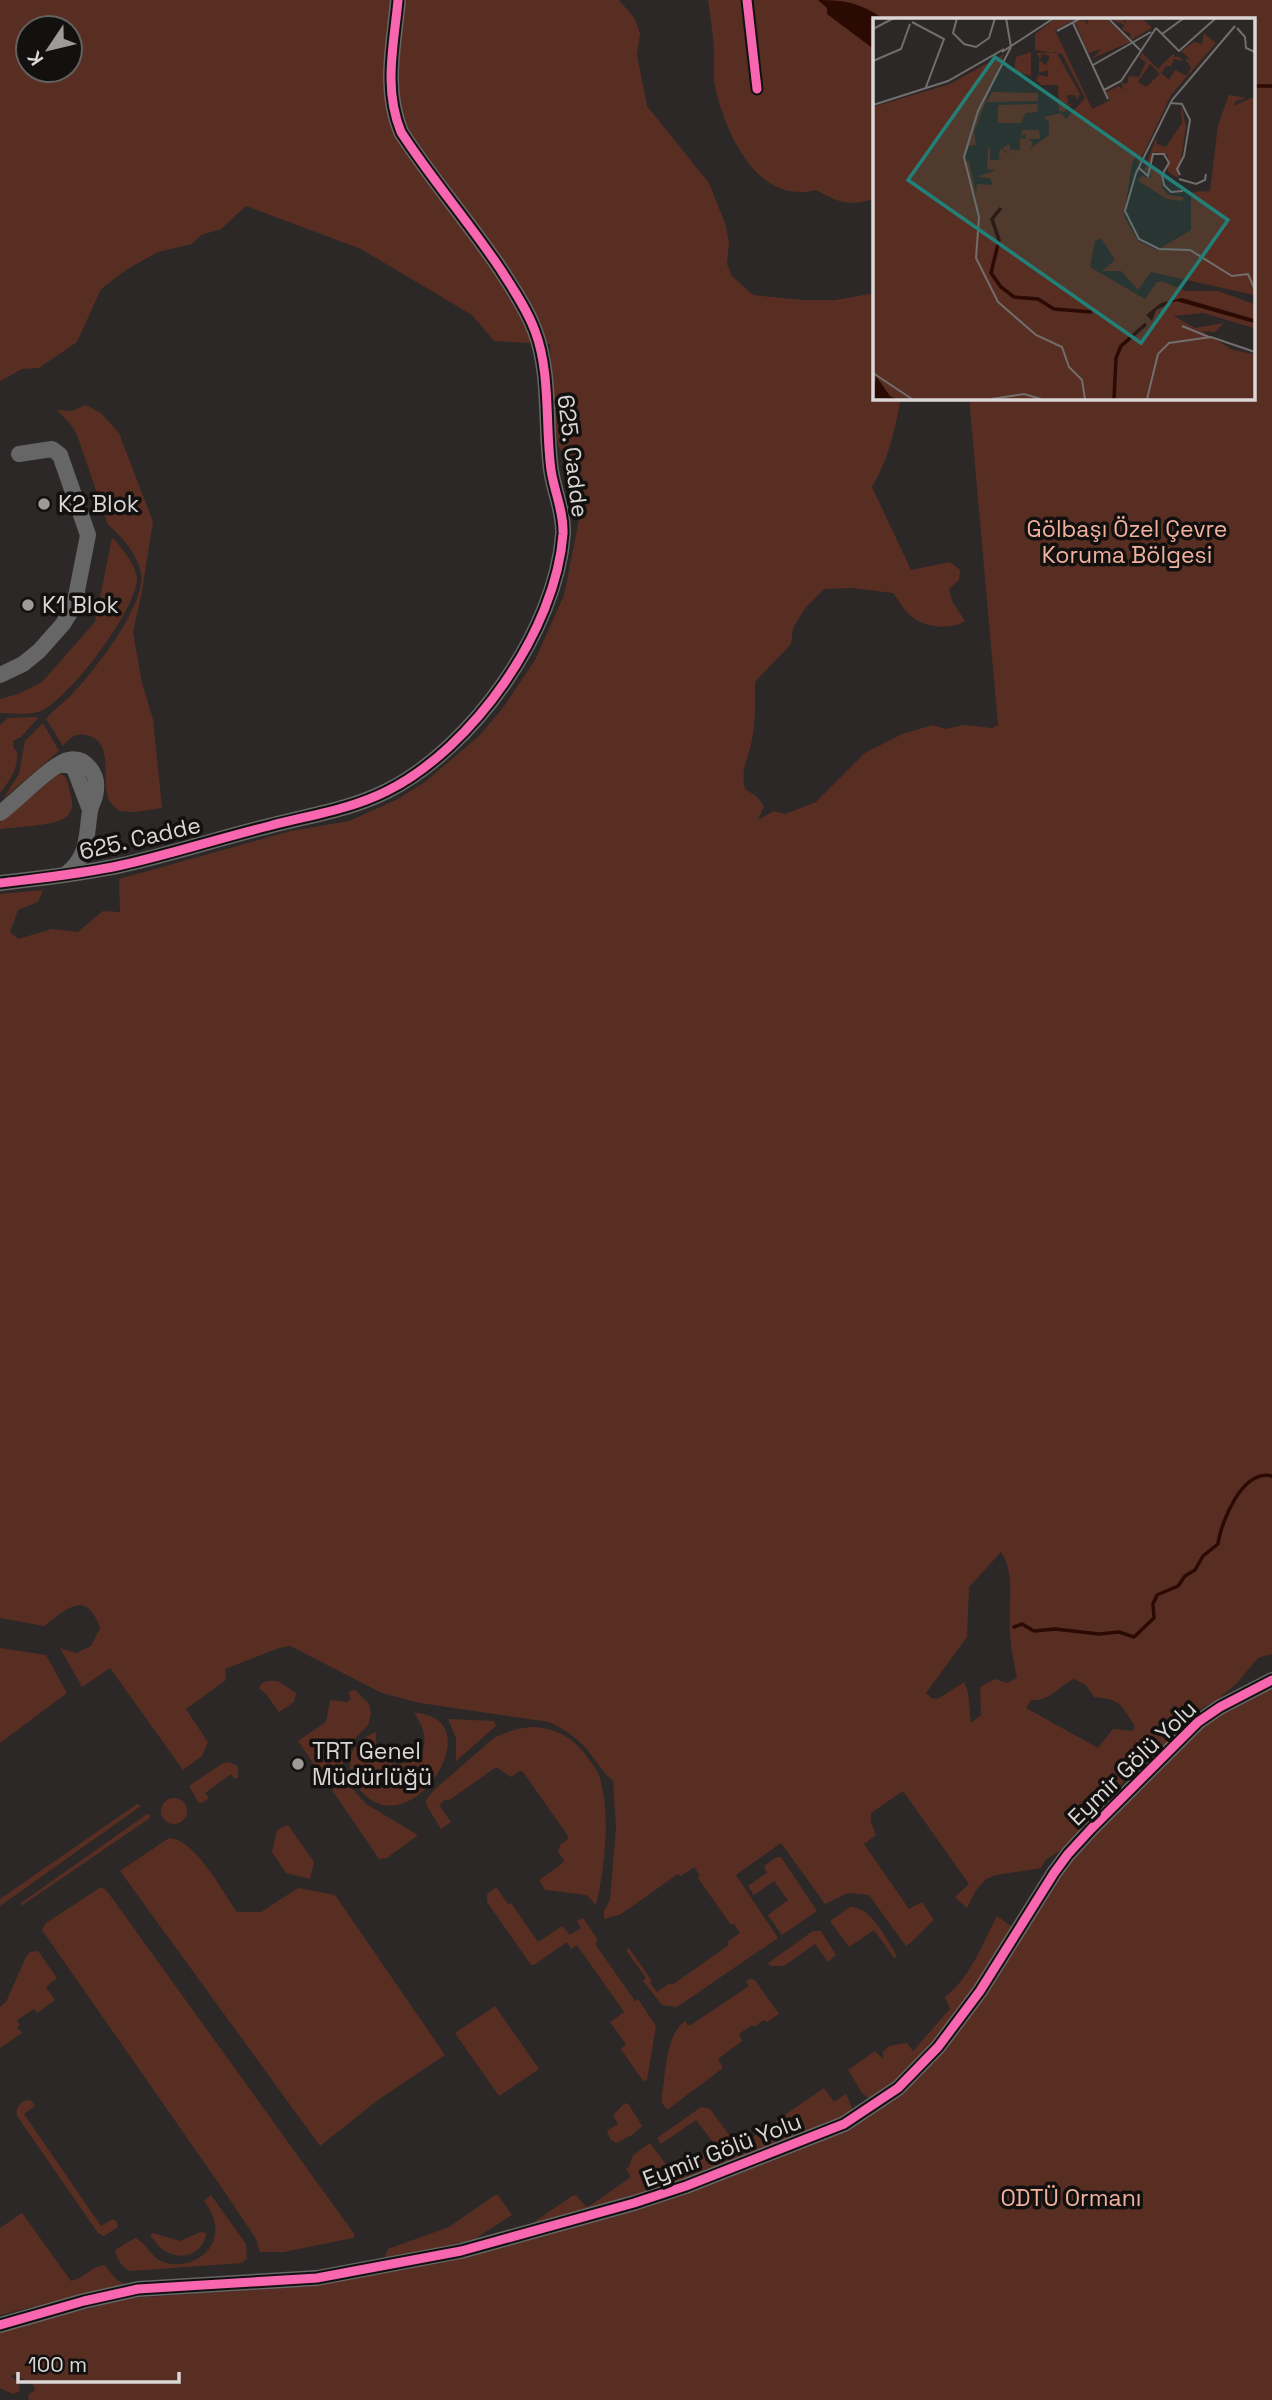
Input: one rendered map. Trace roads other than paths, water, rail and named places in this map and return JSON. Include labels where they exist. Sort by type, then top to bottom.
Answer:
[{"type":"street","name":"625. Cadde","points":[[0,883],[122,865],[332,812],[390,790],[441,754],[482,714],[515,666],[544,606],[563,533],[551,470],[540,347],[527,313],[510,284],[401,132],[394,115],[390,80],[398,0]]},
{"type":"street","points":[[0,675],[30,659],[71,613],[88,542],[86,526],[60,455],[52,449],[19,454]]},
{"type":"street","points":[[0,813],[64,763],[74,768],[90,810],[86,846],[76,865],[66,874]]},
{"type":"street","name":"Eymir Gölü Yolu","points":[[0,2325],[84,2301],[138,2290],[317,2278],[461,2251],[686,2186],[844,2124],[898,2088],[938,2047],[980,1991],[1054,1873],[1091,1829],[1198,1722],[1220,1707],[1272,1680]]},
{"type":"waterway","points":[[1254,86],[1272,86]]},
{"type":"waterway","points":[[1014,1627],[1022,1624],[1034,1631],[1055,1629],[1099,1634],[1119,1632],[1134,1637],[1154,1618],[1153,1604],[1157,1595],[1178,1586],[1185,1576],[1195,1570],[1203,1556],[1218,1544],[1228,1511],[1243,1489],[1261,1476],[1272,1476]]},
{"type":"place","name":"K2 Blok","points":[[44,504]]},
{"type":"place","name":"K1 Blok","points":[[28,605]]},
{"type":"place","name":"TRT Genel Müdürlüğü","points":[[298,1764]]},
{"type":"park label","name":"Gölbaşı Özel Çevre Koruma Bölgesi","points":[[1127,542]]},
{"type":"park label","name":"ODTÜ Ormanı","points":[[1071,2198]]}]
